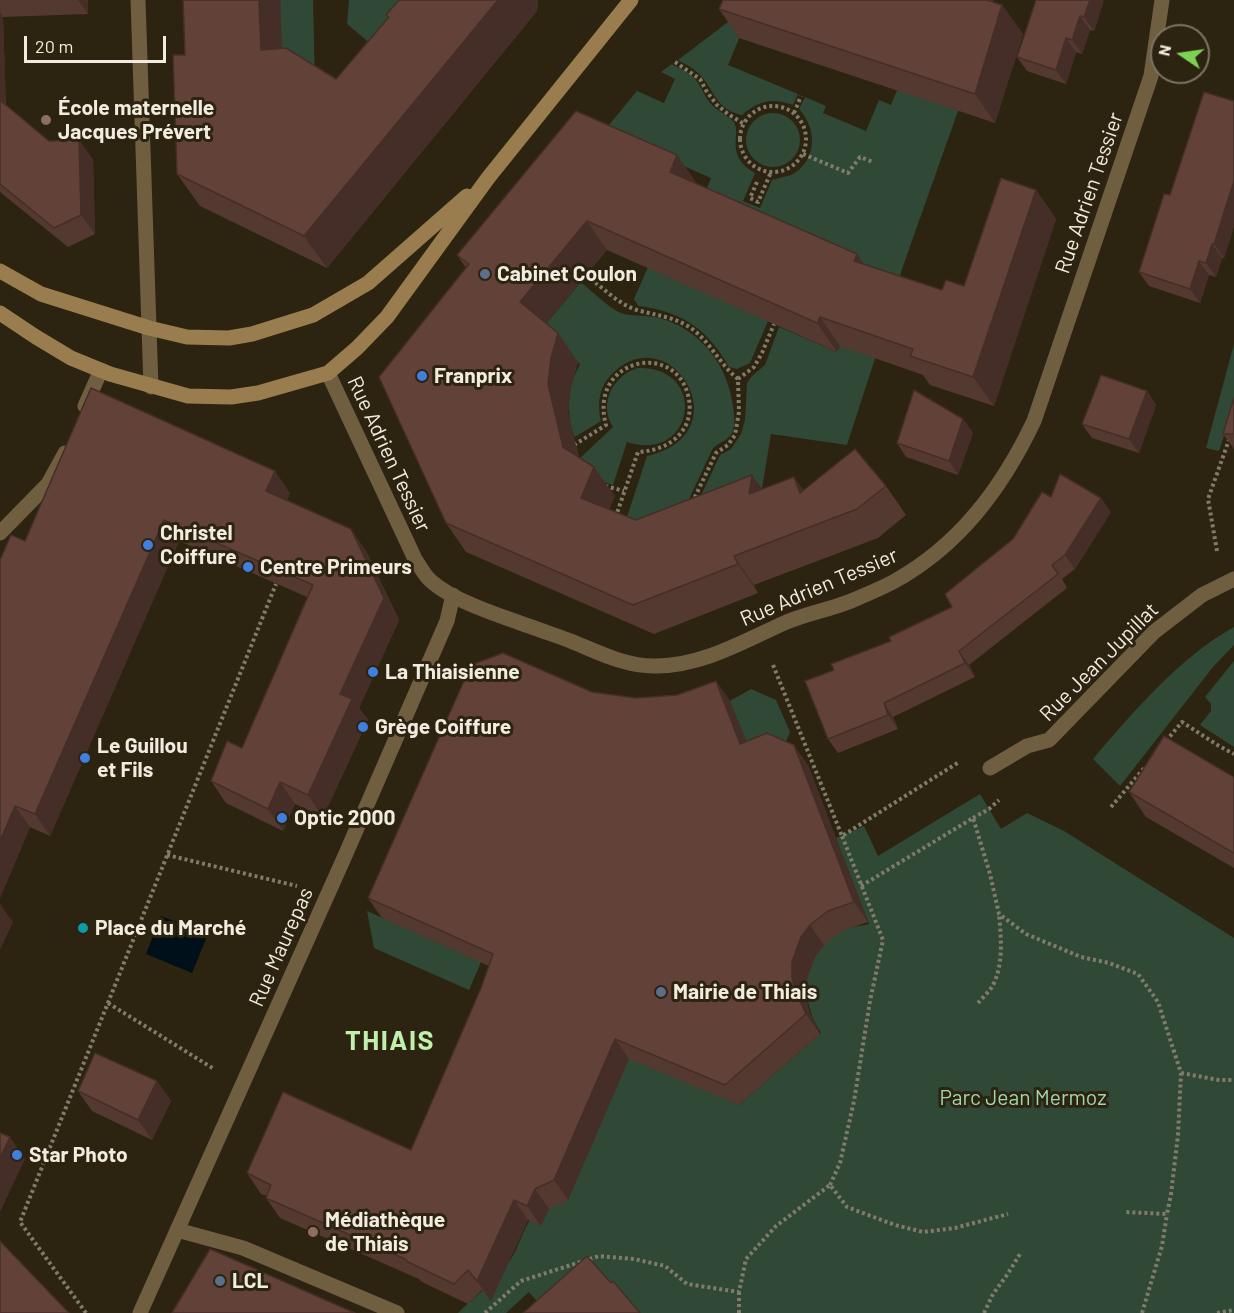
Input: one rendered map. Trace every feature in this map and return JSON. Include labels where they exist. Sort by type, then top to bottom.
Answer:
[{"type":"main road","points":[[0,313],[71,358],[151,387],[188,396],[231,397],[267,391],[328,373],[357,348],[387,317],[488,178],[631,0]]},
{"type":"main road","points":[[0,271],[41,294],[149,328],[187,337],[229,338],[265,332],[313,315],[368,283],[488,178]]},
{"type":"street","points":[[138,0],[151,387]]},
{"type":"street","name":"Rue Adrien Tessier","points":[[328,373],[415,559],[430,580],[453,595],[491,612],[607,656],[631,664],[655,666],[696,660],[761,635],[785,622],[843,604],[892,583],[937,553],[964,529],[983,507],[1020,450],[1034,422],[1151,76],[1162,0]]},
{"type":"street","points":[[81,415],[101,370]]},
{"type":"street","points":[[0,533],[48,484],[72,436]]},
{"type":"street","name":"Rue Jean Jupillat","points":[[990,768],[1027,746],[1049,740],[1154,632],[1202,595],[1228,582]]},
{"type":"street","name":"Rue Maurepas","points":[[140,1313],[447,621],[453,595]]},
{"type":"street","points":[[177,1230],[243,1248],[397,1313]]},
{"type":"path","points":[[675,62],[700,79],[717,105],[744,124]]},
{"type":"path","points":[[794,113],[801,96]]},
{"type":"path","points":[[780,107],[794,113],[800,120],[807,144],[794,166],[786,170],[771,172],[760,170],[752,165],[742,150],[741,133],[744,124],[755,111],[762,108],[780,107]]},
{"type":"path","points":[[803,154],[848,174],[860,157],[873,162]]},
{"type":"path","points":[[757,182],[750,198],[758,202],[771,172]]},
{"type":"path","points":[[586,275],[636,310],[669,317],[687,325],[703,338],[728,371],[738,379],[739,412],[735,435],[728,445],[716,453],[692,503]]},
{"type":"path","points":[[738,379],[754,367],[774,324]]},
{"type":"path","points":[[569,440],[572,446],[606,425],[603,405],[605,394],[614,378],[627,367],[651,363],[666,368],[676,374],[686,389],[690,412],[686,424],[680,435],[670,443],[648,452],[638,452],[614,522]]},
{"type":"path","points":[[1228,582],[1208,499],[1234,427]]},
{"type":"path","points":[[604,485],[624,491]]},
{"type":"path","points":[[86,1313],[20,1222],[276,584]]},
{"type":"path","points":[[739,1313],[739,1292],[746,1259],[776,1226],[830,1185],[840,1163],[854,1101],[870,1001],[884,940],[772,661]]},
{"type":"path","points":[[1161,747],[1182,722],[1234,754]]},
{"type":"path","points":[[842,836],[960,761]]},
{"type":"path","points":[[1111,807],[1147,765]]},
{"type":"path","points":[[861,886],[989,809]]},
{"type":"path","points":[[973,818],[990,874],[999,914],[1002,941],[999,968],[993,986],[978,1003]]},
{"type":"path","points":[[167,855],[328,893]]},
{"type":"path","points":[[999,914],[1026,934],[1081,957],[1109,963],[1138,974],[1158,1002],[1181,1073],[1177,1146],[1162,1246],[1142,1313]]},
{"type":"path","points":[[108,1003],[242,1087]]},
{"type":"path","points":[[1181,1073],[1219,1080],[1234,1080]]},
{"type":"path","points":[[830,1185],[847,1207],[895,1225],[923,1232],[955,1228],[1008,1214]]},
{"type":"path","points":[[1124,1212],[1167,1214]]},
{"type":"path","points":[[984,1313],[993,1294],[1020,1254]]},
{"type":"path","points":[[485,1313],[521,1281],[599,1256],[634,1259],[665,1266],[687,1284],[739,1292]]},
{"type":"path","points":[[1217,1313],[1234,1310]]},
{"type":"green space","points":[[280,0],[313,0],[315,84],[283,86]]},
{"type":"green space","points":[[349,0],[417,0],[397,66],[347,24]]},
{"type":"green space","points":[[757,0],[728,65],[798,94],[793,105],[778,101],[766,102],[754,106],[742,115],[720,103],[704,79],[691,67],[678,60]]},
{"type":"green space","points":[[927,0],[993,0],[958,111],[902,269],[847,445],[771,434],[759,507],[680,540],[720,455],[731,449],[741,434],[745,420],[747,383],[765,365],[779,327],[837,352],[700,205],[711,178],[604,131],[637,91],[664,103],[675,79],[661,72],[672,64],[693,77],[710,103],[733,121],[736,126],[739,159],[755,173],[743,201],[760,208],[772,180],[791,175],[800,169],[810,154],[812,135],[799,109],[805,97],[826,106],[823,113],[866,131],[879,100],[891,105],[923,28]]},
{"type":"green space","points":[[768,113],[778,113],[788,117],[796,125],[800,140],[796,155],[788,163],[778,167],[768,167],[758,163],[750,155],[746,145],[746,135],[750,125],[758,117]]},
{"type":"green space","points":[[655,251],[768,321],[750,363],[737,369],[729,367],[712,342],[692,324],[667,312],[638,306],[634,299]]},
{"type":"green space","points":[[581,282],[606,304],[621,313],[660,318],[691,333],[712,353],[726,378],[733,406],[732,433],[712,450],[677,525],[626,520],[647,456],[676,444],[691,426],[694,405],[688,385],[674,368],[656,359],[634,360],[612,374],[604,384],[600,396],[601,421],[575,437],[570,419],[569,400],[580,364],[540,331]]},
{"type":"green space","points":[[1234,344],[1234,405],[1219,451],[1206,448]]},
{"type":"green space","points":[[638,368],[661,372],[676,382],[684,396],[685,412],[679,428],[667,439],[650,445],[627,442],[613,485],[604,482],[578,460],[613,427],[607,409],[611,392],[621,377]]},
{"type":"green space","points":[[1234,627],[1234,645],[1213,667],[1120,786],[1093,759],[1141,704],[1176,670],[1214,639]]},
{"type":"green space","points":[[1234,661],[1234,747],[1200,725],[1211,711],[1211,704],[1205,697]]},
{"type":"green space","points":[[751,689],[776,700],[790,732],[781,753],[756,766],[730,701]]},
{"type":"green space","name":"Parc Jean Mermoz","points":[[980,794],[1001,829],[1027,813],[1064,831],[1234,938],[1234,1313],[547,1313],[529,1292],[506,1313],[458,1313],[508,1264],[534,1215],[553,1203],[568,1200],[628,1060],[625,1051],[739,1105],[821,1033],[809,1005],[807,991],[811,964],[828,941],[842,931],[869,924],[836,838],[864,826],[878,856]]},
{"type":"green space","points":[[367,911],[481,962],[469,990],[374,948]]},
{"type":"water","points":[[161,916],[208,934],[192,973],[146,954]]},
{"type":"building","points":[[183,0],[259,0],[261,50],[286,48],[336,79],[389,17],[386,15],[399,0],[498,0],[304,236],[177,174],[173,55],[185,55]]},
{"type":"building","points":[[723,0],[987,0],[1002,5],[975,94],[719,9]]},
{"type":"building","points":[[1036,0],[1090,0],[1084,17],[1080,16],[1072,40],[1066,38],[1056,70],[1017,57]]},
{"type":"building","points":[[1204,92],[1234,101],[1234,181],[1214,244],[1212,244],[1206,263],[1199,261],[1190,289],[1139,272],[1164,194],[1170,195]]},
{"type":"building","points":[[0,100],[49,141],[79,140],[81,215],[54,228],[0,184]]},
{"type":"building","points":[[576,111],[677,155],[670,172],[857,254],[854,261],[942,290],[946,280],[964,286],[1001,178],[1036,190],[973,377],[910,356],[913,349],[820,317],[817,323],[587,221],[520,302],[558,333],[551,358],[548,384],[563,447],[594,467],[581,498],[636,520],[752,475],[749,494],[794,477],[800,493],[855,449],[886,486],[857,509],[734,556],[738,564],[633,605],[446,523],[379,377],[469,264],[457,255]]},
{"type":"building","points":[[1101,375],[1147,391],[1129,439],[1082,424]]},
{"type":"building","points":[[91,388],[275,471],[266,491],[351,529],[384,598],[340,694],[352,699],[308,795],[280,782],[268,809],[211,781],[227,741],[242,748],[313,585],[164,520],[35,814],[15,806],[0,841],[0,560],[11,535],[25,541]]},
{"type":"building","points":[[914,390],[963,419],[949,461],[897,443]]},
{"type":"building","points":[[1234,398],[1234,434],[1223,434]]},
{"type":"building","points":[[1060,474],[1101,498],[1065,555],[1052,565],[1058,574],[959,651],[965,663],[884,703],[888,715],[828,739],[805,681],[834,670],[831,664],[891,641],[889,637],[952,607],[945,594],[1013,539],[1042,492],[1051,497]]},
{"type":"building","name":"Mairie de Thiais","points":[[503,653],[592,692],[636,698],[677,695],[716,681],[740,744],[767,733],[794,745],[854,902],[828,911],[810,925],[801,937],[792,962],[792,977],[795,991],[806,1014],[725,1085],[615,1039],[554,1180],[535,1189],[527,1206],[514,1200],[477,1281],[468,1270],[454,1284],[405,1259],[266,1198],[271,1185],[247,1173],[283,1092],[411,1150],[481,988],[493,954],[368,898],[471,665]]},
{"type":"building","points":[[1164,736],[1234,777],[1234,853],[1129,792]]},
{"type":"building","points":[[95,1053],[157,1081],[138,1120],[78,1091]]},
{"type":"building","points":[[0,1133],[10,1137],[0,1158]]},
{"type":"building","points":[[0,1241],[69,1313],[0,1313]]},
{"type":"building","points":[[210,1249],[355,1313],[172,1313]]},
{"type":"building","points":[[587,1256],[611,1283],[613,1281],[640,1313],[523,1313]]},
{"type":"place","name":"École maternelle Jacques Prévert","points":[[46,120]]},
{"type":"place","name":"Cabinet Coulon","points":[[485,274]]},
{"type":"place","name":"Franprix","points":[[422,376]]},
{"type":"place","name":"Christel Coiffure","points":[[148,545]]},
{"type":"place","name":"Centre Primeurs","points":[[248,567]]},
{"type":"place","name":"La Thiaisienne","points":[[373,672]]},
{"type":"place","name":"Grège Coiffure","points":[[363,727]]},
{"type":"place","name":"Le Guillou et Fils","points":[[85,758]]},
{"type":"place","name":"Optic 2000","points":[[282,818]]},
{"type":"place","name":"Place du Marché","points":[[83,928]]},
{"type":"place","name":"Mairie de Thiais","points":[[661,992]]},
{"type":"place","name":"Star Photo","points":[[17,1155]]},
{"type":"place","name":"Médiathèque de Thiais","points":[[313,1232]]},
{"type":"place","name":"LCL","points":[[220,1281]]},
{"type":"district","name":"THIAIS","points":[[390,1041]]}]
